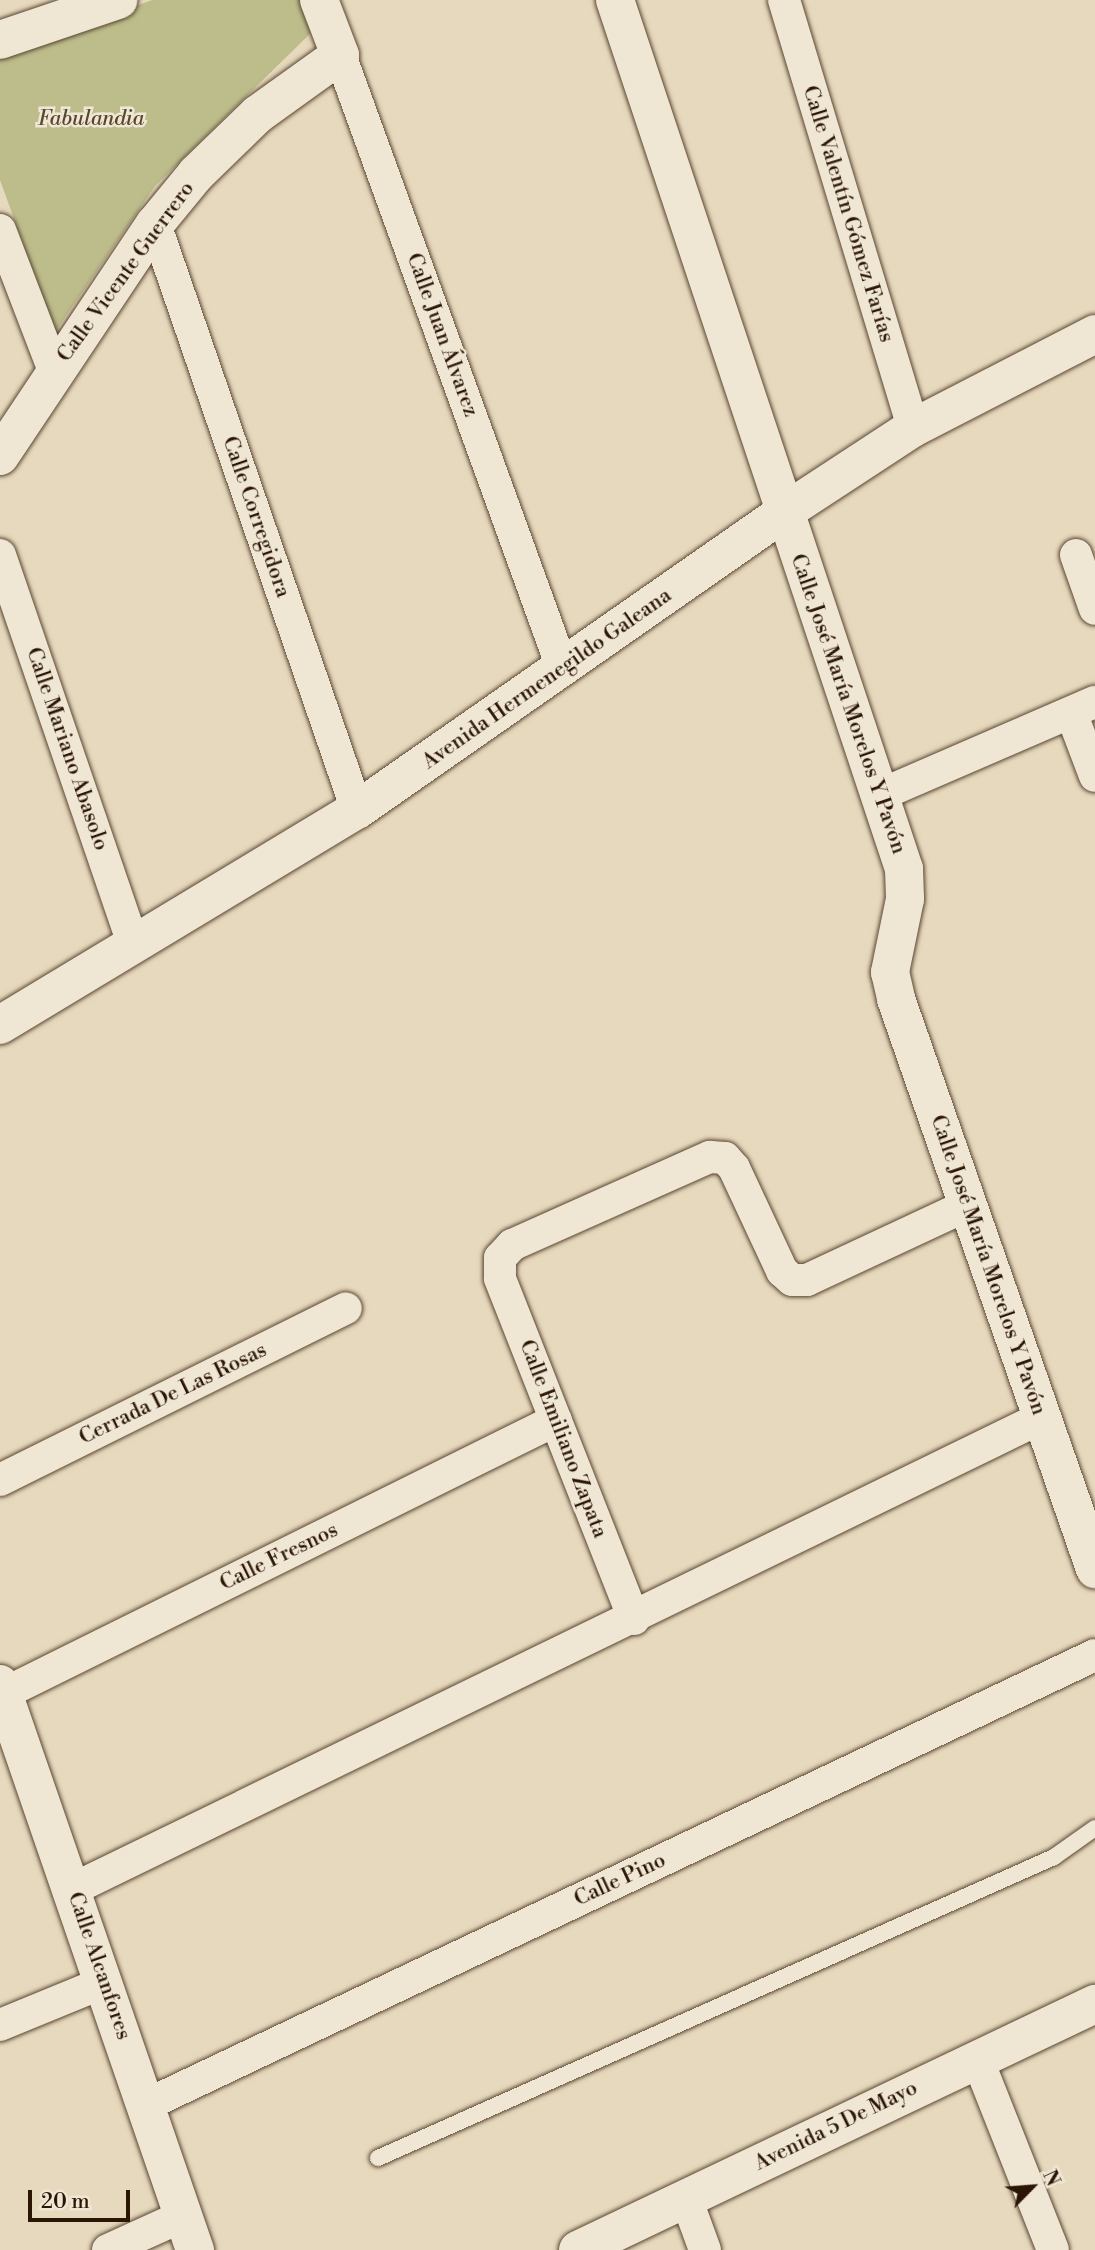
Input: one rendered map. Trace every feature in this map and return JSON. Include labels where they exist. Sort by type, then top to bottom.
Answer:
[{"type":"street","points":[[0,40],[118,0]]},
{"type":"street","name":"Calle Juan Álvarez","points":[[319,0],[563,670]]},
{"type":"street","name":"Calle José María Morelos Y Pavón","points":[[614,0],[783,513],[882,794],[904,869],[905,899],[890,972],[896,999],[966,1206],[1095,1569]]},
{"type":"street","name":"Calle Valentín Gómez Farías","points":[[784,0],[913,428]]},
{"type":"street","name":"Calle Vicente Guerrero","points":[[0,456],[54,371],[155,225],[196,174],[258,114],[340,55]]},
{"type":"street","name":"Calle Corregidora","points":[[155,225],[356,810]]},
{"type":"street","points":[[0,230],[54,371]]},
{"type":"street","name":"Avenida Hermenegildo Galeana","points":[[0,1026],[356,810],[563,670],[783,513],[913,428],[1095,334]]},
{"type":"street","name":"Calle Mariano Abasolo","points":[[0,555],[133,943]]},
{"type":"street","points":[[1076,555],[1095,609]]},
{"type":"street","points":[[882,794],[1083,708],[1095,776]]},
{"type":"street","name":"Calle Emiliano Zapata","points":[[634,1619],[500,1278],[500,1258],[512,1245],[710,1157],[725,1158],[734,1168],[782,1271],[792,1280],[807,1280],[966,1206]]},
{"type":"street","name":"Cerrada De Las Rosas","points":[[0,1480],[346,1308]]},
{"type":"street","points":[[73,1889],[634,1619],[1041,1418]]},
{"type":"street","name":"Calle Fresnos","points":[[2,1689],[555,1420]]},
{"type":"street","name":"Calle Pino","points":[[146,2105],[1095,1655]]},
{"type":"street","name":"Calle Alcanfores","points":[[2,1689],[11,1751],[73,1889],[189,2233]]},
{"type":"street","points":[[0,2025],[105,1982]]},
{"type":"street","name":"Avenida 5 De Mayo","points":[[578,2250],[977,2057],[1095,2004]]},
{"type":"street","points":[[977,2057],[1053,2250]]},
{"type":"street","points":[[686,2198],[705,2250]]},
{"type":"street","points":[[108,2250],[189,2233]]},
{"type":"lane","points":[[378,2158],[1054,1857],[1095,1828]]},
{"type":"green space","name":"Fabulandia","points":[[152,0],[307,0],[317,27],[155,186],[55,332],[0,180],[0,55]]}]
